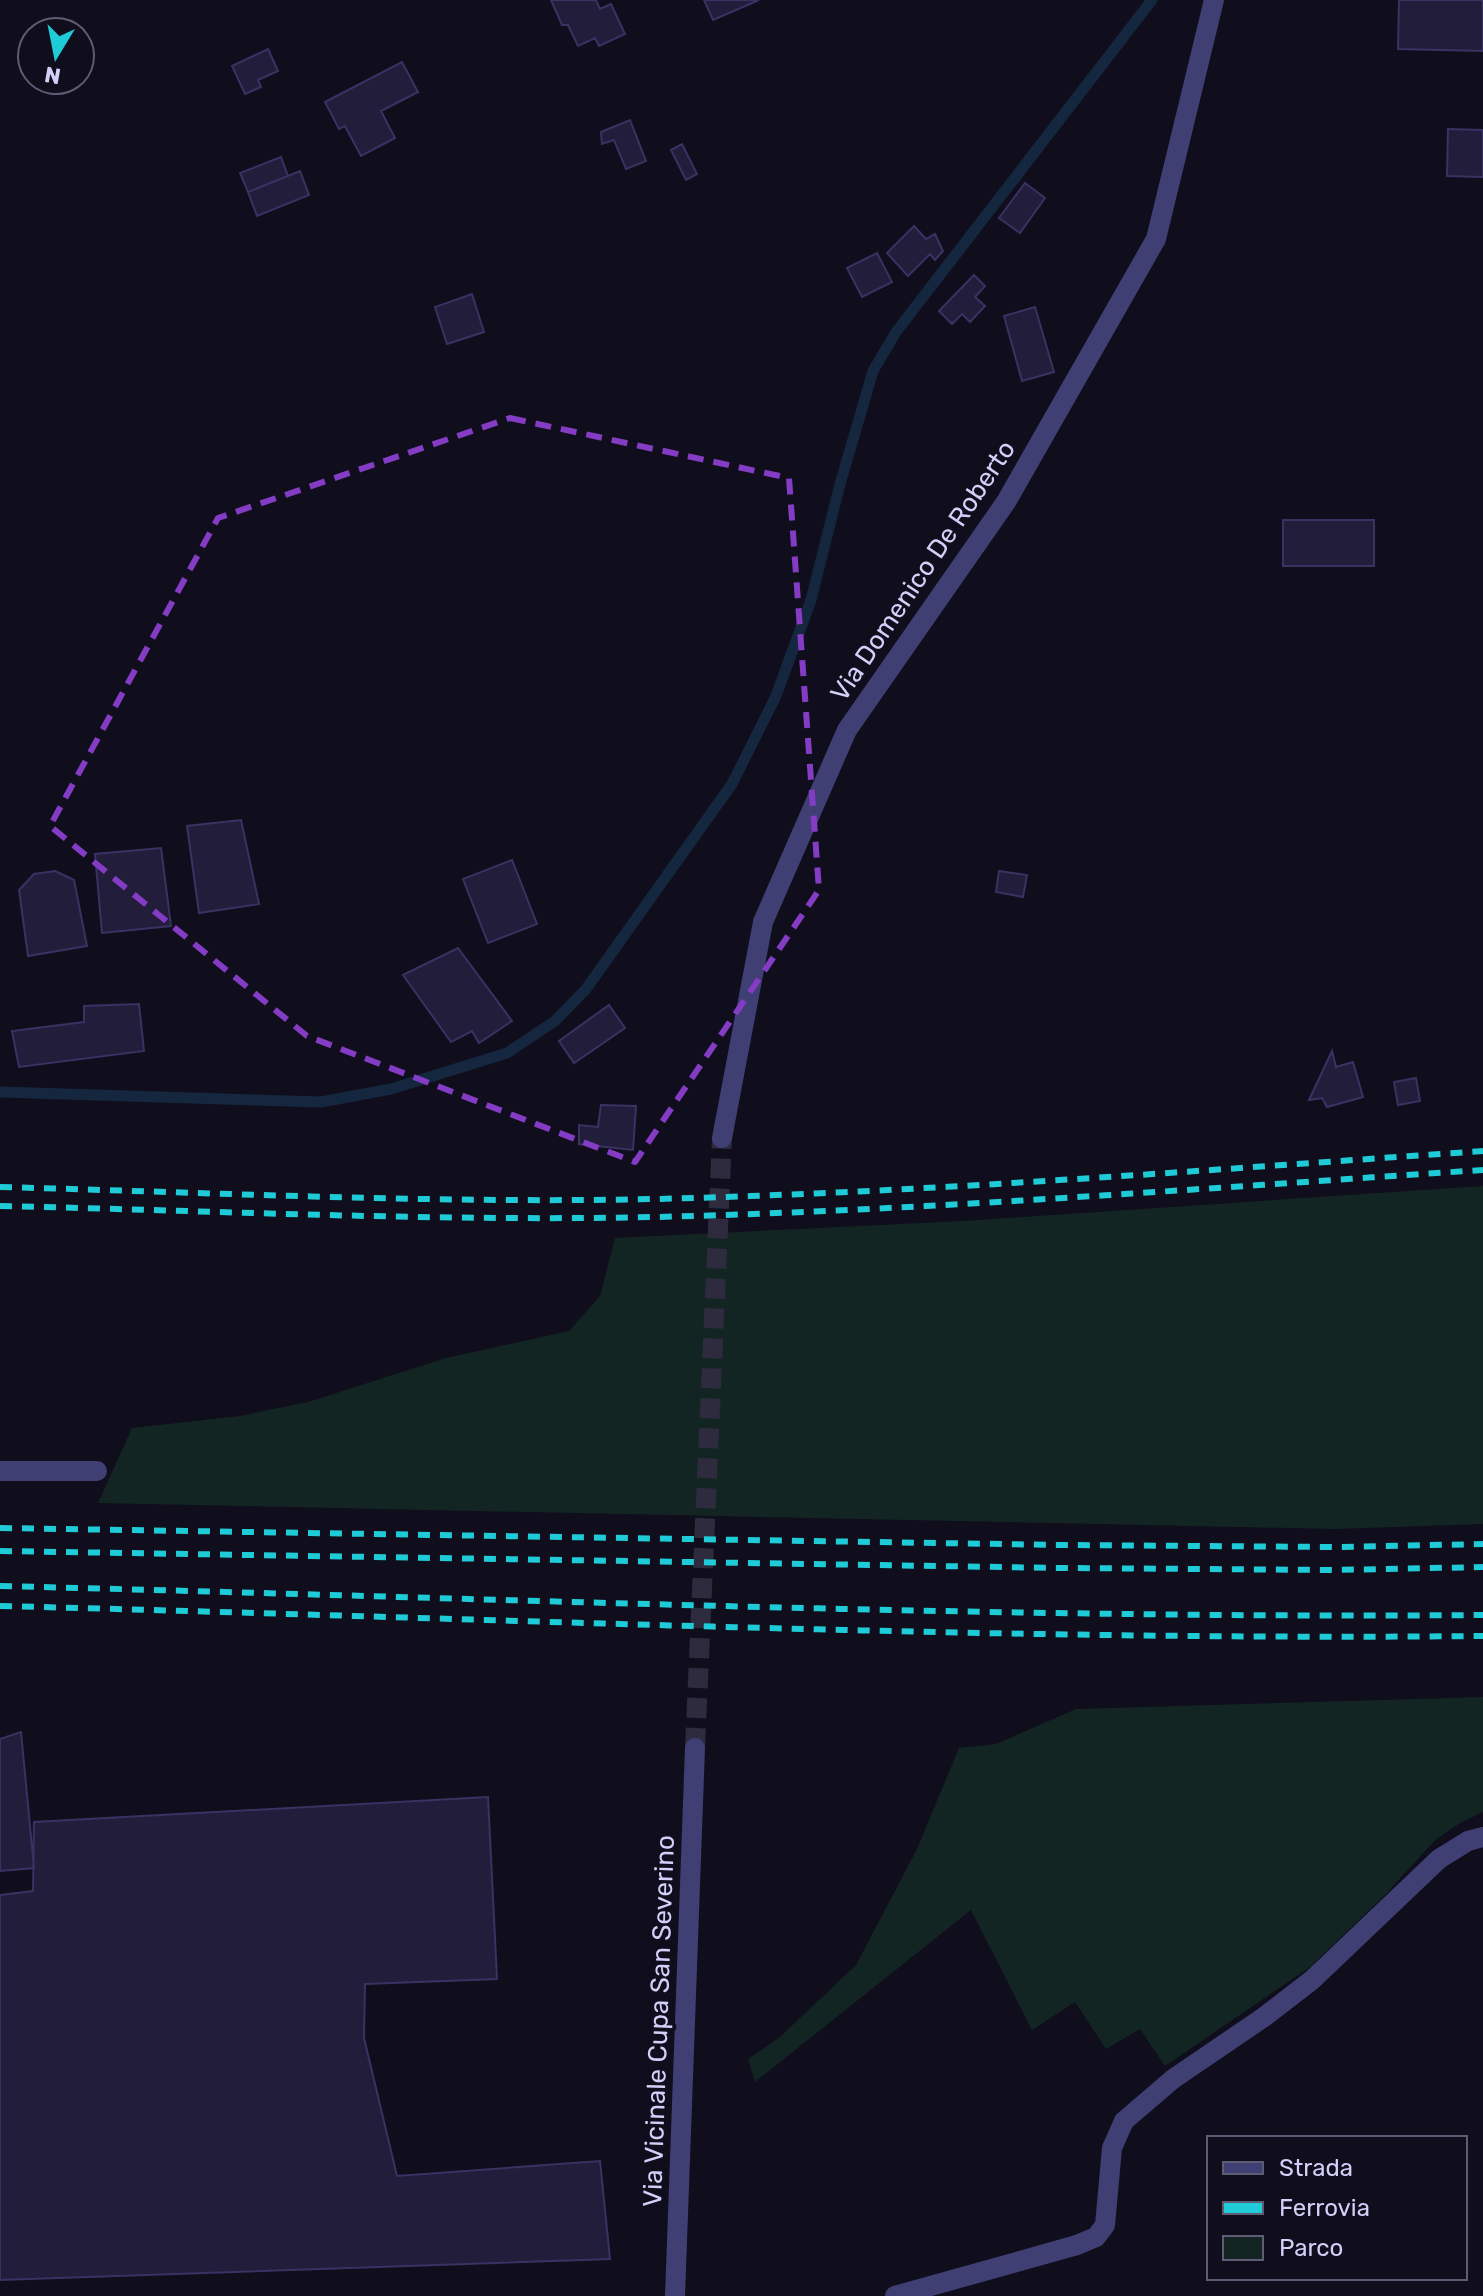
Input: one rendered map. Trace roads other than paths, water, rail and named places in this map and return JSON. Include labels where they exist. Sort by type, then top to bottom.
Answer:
[{"type":"street","name":"Via Domenico De Roberto","points":[[722,1138],[763,922],[847,730],[1006,502],[1156,239],[1214,0]]},
{"type":"street","points":[[0,1471],[97,1471]]},
{"type":"street","name":"Via Vicinale Cupa San Severino","points":[[675,2296],[695,1748]]},
{"type":"street","points":[[895,2296],[1096,2237],[1105,2225],[1112,2148],[1124,2121],[1173,2079],[1312,1980],[1439,1859],[1468,1841],[1483,1837]]},
{"type":"waterway","points":[[0,1092],[321,1102],[391,1089],[507,1053],[555,1021],[586,989],[732,784],[776,696],[811,600],[873,371],[896,332],[1152,0]]},
{"type":"tunnel","points":[[695,1748],[722,1138]]},
{"type":"railway","points":[[0,1187],[434,1199],[694,1198],[990,1184],[1483,1151]]},
{"type":"railway","points":[[0,1206],[434,1217],[694,1216],[990,1202],[1483,1170]]},
{"type":"railway","points":[[0,1528],[1061,1545],[1336,1547],[1483,1544]]},
{"type":"railway","points":[[0,1551],[1061,1568],[1335,1570],[1483,1567]]},
{"type":"railway","points":[[0,1586],[927,1611],[1483,1615]]},
{"type":"railway","points":[[0,1606],[927,1632],[1483,1636]]}]
